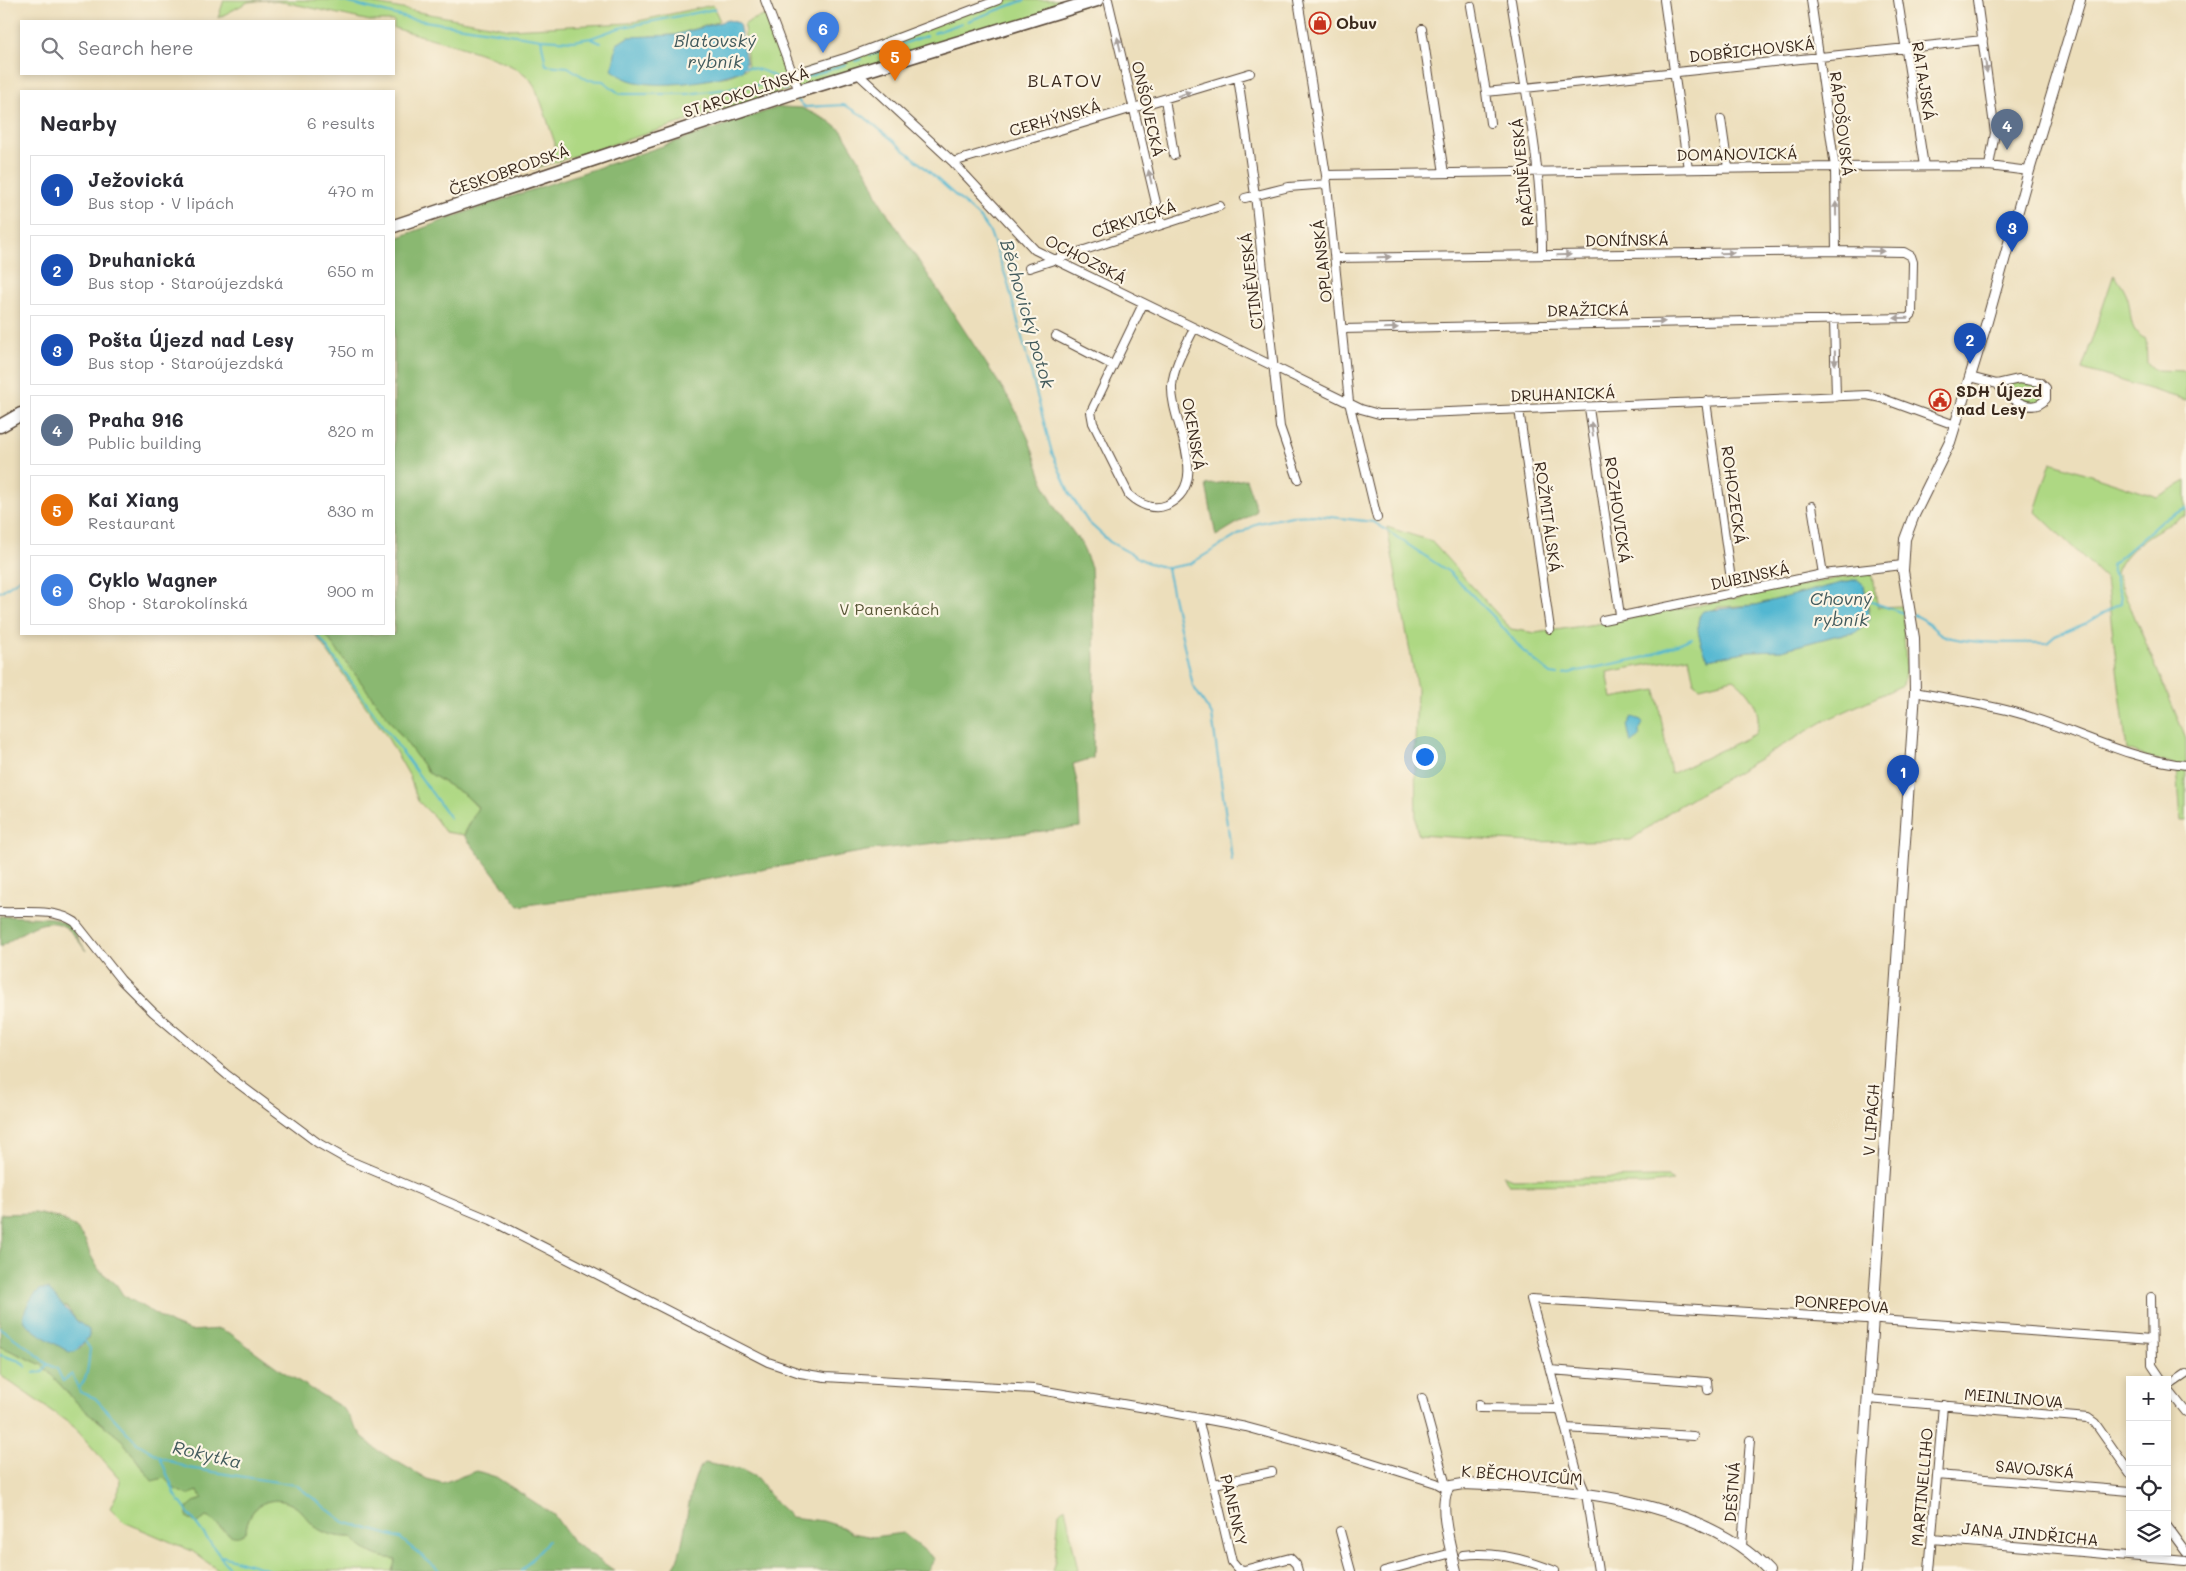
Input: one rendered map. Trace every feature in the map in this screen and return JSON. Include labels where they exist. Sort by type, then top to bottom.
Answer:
[{"type":"main road","name":"STAROKOLÍNSKÁ","points":[[634,145],[800,91],[1097,0]]},
{"type":"main road","name":"ČESKOBRODSKÁ","points":[[395,226],[634,145]]},
{"type":"main road","points":[[0,426],[20,415]]},
{"type":"street","points":[[766,0],[800,91]]},
{"type":"street","name":"STAROKOLÍNSKÁ","points":[[793,74],[866,50],[998,0]]},
{"type":"street","name":"ONŠOVECKÁ","points":[[1108,0],[1161,224]]},
{"type":"street","name":"OPLANSKÁ","points":[[1298,0],[1326,175],[1336,258],[1349,402],[1378,518]]},
{"type":"street","name":"RAČINĚVESKÁ","points":[[1511,0],[1538,170],[1542,212],[1542,255]]},
{"type":"street","points":[[1664,0],[1688,169]]},
{"type":"street","name":"RÁPOŠOVSKÁ","points":[[1811,0],[1835,167],[1836,251]]},
{"type":"street","name":"RATAJSKÁ","points":[[1898,0],[1924,166]]},
{"type":"street","points":[[1977,0],[1995,133],[1989,166]]},
{"type":"street","name":"V LIPÁCH","points":[[1856,1571],[1915,692],[1916,671],[1903,565],[1906,539],[1914,515],[1944,457],[1955,425],[2080,0]]},
{"type":"street","name":"RAČINĚVESKÁ","points":[[1471,6],[1490,123]]},
{"type":"street","points":[[1422,29],[1444,173]]},
{"type":"street","name":"DOBŘICHOVSKÁ","points":[[1525,87],[1983,40]]},
{"type":"street","name":"CERHÝNSKÁ","points":[[953,162],[1250,73]]},
{"type":"street","name":"OCHOZSKÁ","points":[[858,74],[953,162],[1035,250],[1194,329],[1349,402]]},
{"type":"street","name":"CTINĚVESKÁ","points":[[1238,77],[1255,195],[1280,428],[1298,479]]},
{"type":"street","points":[[1486,92],[1525,87]]},
{"type":"street","points":[[1165,99],[1174,155]]},
{"type":"street","points":[[1721,119],[1728,168]]},
{"type":"street","name":"DOMANOVICKÁ","points":[[1326,175],[1538,170],[1924,166],[1989,166],[2029,171]]},
{"type":"street","points":[[1245,198],[1289,187],[1327,184]]},
{"type":"street","name":"CÍRKVICKÁ","points":[[1028,268],[1220,206]]},
{"type":"street","name":"DONÍNSKÁ","points":[[1336,258],[1836,251],[1904,252],[1911,256],[1913,262]]},
{"type":"street","name":"DRAŽICKÁ","points":[[1342,329],[1910,318],[1913,262]]},
{"type":"street","name":"OKENSKÁ","points":[[1143,304],[1094,401],[1091,412],[1093,423],[1129,495],[1138,503],[1152,507],[1164,506],[1176,500],[1189,478],[1188,464],[1174,404],[1172,386],[1177,363],[1194,329]]},
{"type":"street","points":[[1834,318],[1836,397]]},
{"type":"street","points":[[1056,336],[1112,365]]},
{"type":"street","points":[[1970,377],[1997,384],[2019,379],[2040,382],[2046,388],[2046,399],[2037,406],[2031,406],[2010,397],[1997,384]]},
{"type":"street","name":"DRUHANICKÁ","points":[[1349,402],[1360,409],[1378,414],[1589,408],[1706,401],[1867,395],[1881,398],[1955,425]]},
{"type":"street","name":"ROHOZECKÁ","points":[[1706,401],[1734,594]]},
{"type":"street","name":"ROZHOVICKÁ","points":[[1589,408],[1620,615]]},
{"type":"street","name":"ROŽMITÁLSKÁ","points":[[1519,409],[1550,629]]},
{"type":"street","points":[[1812,506],[1823,574]]},
{"type":"street","name":"DUBINSKÁ","points":[[1604,620],[1620,615],[1734,594],[1823,574],[1903,565]]},
{"type":"street","points":[[1915,692],[2020,714],[2123,750],[2172,764],[2186,765]]},
{"type":"street","name":"K BĚCHOVICŮM","points":[[0,912],[55,913],[75,922],[121,980],[153,1012],[227,1075],[318,1143],[348,1160],[491,1220],[768,1362],[800,1373],[825,1377],[1034,1388],[1146,1408],[1246,1427],[1341,1453],[1436,1483],[1447,1489],[1456,1485],[1472,1484],[1586,1494],[1665,1511],[1702,1524],[1742,1546],[1769,1571]]},
{"type":"street","points":[[2151,1297],[2152,1365],[2159,1376]]},
{"type":"street","name":"PONREPOVA","points":[[1550,1370],[1531,1299],[1874,1319],[2152,1340]]},
{"type":"street","points":[[1598,1571],[1586,1494],[1578,1475],[1550,1370],[1707,1382],[1708,1390]]},
{"type":"street","points":[[2171,1384],[2186,1374]]},
{"type":"street","points":[[2171,1392],[2186,1412]]},
{"type":"street","points":[[1422,1398],[1447,1489],[1444,1496],[1444,1506],[1456,1571]]},
{"type":"street","name":"MEINLINOVA","points":[[1868,1399],[2088,1418],[2095,1423],[2126,1467]]},
{"type":"street","points":[[1479,1404],[1479,1408],[1560,1409]]},
{"type":"street","name":"MARTINELLIHO","points":[[1929,1571],[1943,1405]]},
{"type":"street","name":"PANENKY","points":[[1198,1418],[1232,1562],[1237,1568],[1244,1570],[1290,1558],[1296,1564],[1298,1571]]},
{"type":"street","points":[[1566,1428],[1693,1436]]},
{"type":"street","name":"DEŠTNÁ","points":[[1742,1546],[1750,1440]]},
{"type":"street","points":[[1214,1484],[1272,1472]]},
{"type":"street","name":"SAVOJSKÁ","points":[[1937,1475],[2126,1491]]},
{"type":"street","points":[[1340,1531],[1351,1571]]},
{"type":"street","points":[[2171,1531],[2186,1552]]},
{"type":"street","name":"JANA JINDŘICHA","points":[[1932,1539],[2186,1561]]},
{"type":"street","points":[[1384,1571],[1452,1553]]},
{"type":"street","points":[[1463,1555],[1481,1553],[1531,1561],[1555,1571]]},
{"type":"green space","points":[[224,0],[266,0],[248,2],[218,18]]},
{"type":"green space","points":[[266,0],[354,0],[510,29],[629,23],[713,5],[719,19],[717,22],[675,35],[650,36],[683,83],[729,76],[748,68],[744,25],[751,20],[769,14],[794,88],[533,169],[546,162],[553,153],[555,143],[536,89],[523,73],[509,65],[469,49],[395,28],[395,20],[366,20],[289,3]]},
{"type":"green space","points":[[998,0],[1097,0],[799,91],[793,74]]},
{"type":"green space","name":"V Panenkách","points":[[779,107],[802,108],[829,121],[842,131],[868,174],[880,202],[1012,403],[1029,440],[1046,489],[1056,509],[1081,543],[1091,567],[1095,659],[1093,758],[1073,764],[1078,787],[1080,827],[872,850],[676,885],[519,906],[464,835],[478,807],[465,795],[429,773],[326,635],[395,635],[395,239],[469,211]]},
{"type":"green space","points":[[2114,274],[2126,294],[2135,331],[2146,339],[2147,363],[2155,370],[2186,371],[2186,400],[2082,369]]},
{"type":"green space","points":[[2010,382],[2037,383],[2045,393],[2039,403],[2024,401],[2016,397],[2005,387]]},
{"type":"green space","points":[[2051,462],[2157,497],[2186,481],[2186,515],[2145,538],[2127,554],[2116,573],[2186,738],[2186,821],[2181,821],[2177,766],[2127,750],[2106,579],[2035,511]]},
{"type":"green space","points":[[1246,479],[1257,511],[1216,536],[1206,485]]},
{"type":"green space","points":[[1387,527],[1431,541],[1511,629],[1535,633],[1616,621],[1871,572],[1878,607],[1902,606],[1906,666],[1903,685],[1826,720],[1672,810],[1631,840],[1530,842],[1419,835],[1416,827],[1415,747],[1417,689]],"holes":[[[1853,580],[1864,585],[1869,610],[1855,633],[1838,635],[1782,650],[1749,651],[1709,659],[1700,638],[1699,616],[1719,607],[1755,605]],[[1689,657],[1694,683],[1700,687],[1733,679],[1739,684],[1754,703],[1757,711],[1758,726],[1755,734],[1671,774],[1656,690],[1612,698],[1607,672]]]},
{"type":"green space","points":[[316,635],[326,635],[429,773],[465,795],[478,808],[464,835],[445,832],[435,818],[418,801],[409,775],[386,735]]},
{"type":"green space","points":[[0,916],[53,918],[70,925],[86,951],[68,929],[57,923],[48,923],[31,928],[0,947]]},
{"type":"green space","points":[[1503,1175],[1512,1179],[1668,1177],[1674,1181],[1647,1184],[1509,1185]]},
{"type":"green space","points":[[35,1213],[59,1218],[76,1228],[85,1240],[99,1270],[116,1284],[123,1295],[172,1324],[190,1331],[220,1329],[231,1334],[282,1371],[343,1408],[362,1436],[377,1450],[427,1479],[442,1483],[477,1471],[496,1477],[554,1515],[573,1542],[615,1571],[392,1571],[396,1559],[371,1553],[352,1537],[337,1536],[322,1531],[296,1507],[279,1500],[263,1503],[256,1508],[247,1523],[246,1532],[240,1536],[230,1535],[206,1517],[197,1524],[187,1517],[187,1508],[194,1502],[203,1499],[198,1491],[187,1495],[175,1489],[164,1478],[152,1481],[122,1440],[80,1406],[42,1365],[0,1346],[0,1214]],"holes":[[[66,1306],[77,1321],[88,1330],[89,1336],[80,1349],[69,1352],[29,1327],[24,1319]]]},
{"type":"green space","points":[[0,1346],[42,1365],[80,1406],[122,1440],[146,1473],[164,1478],[175,1489],[197,1491],[203,1499],[194,1502],[197,1524],[206,1517],[214,1520],[222,1530],[246,1532],[247,1523],[256,1508],[263,1503],[279,1500],[296,1507],[322,1531],[337,1536],[352,1537],[371,1553],[396,1559],[392,1571],[219,1571],[192,1551],[124,1522],[110,1508],[119,1490],[120,1479],[73,1426],[0,1375]]},
{"type":"green space","points":[[705,1463],[742,1470],[757,1478],[776,1503],[791,1517],[823,1521],[842,1527],[852,1533],[873,1537],[903,1533],[935,1559],[927,1571],[671,1571],[677,1561],[681,1547],[694,1482],[699,1470]]},
{"type":"green space","points":[[1065,1507],[1078,1571],[1052,1571],[1055,1561],[1059,1513]]},
{"type":"water","name":"Blatovský rybník","points":[[728,20],[739,23],[746,62],[743,70],[703,81],[655,84],[629,80],[612,70],[617,44],[628,37],[675,35]]},
{"type":"water","name":"Chovný rybník","points":[[1858,580],[1864,585],[1869,620],[1855,633],[1838,635],[1782,650],[1749,651],[1709,659],[1703,648],[1698,622],[1703,611],[1755,605]]},
{"type":"water","points":[[1632,717],[1641,720],[1643,723],[1639,731],[1640,737],[1631,744],[1627,725]]},
{"type":"water","points":[[41,1289],[48,1289],[77,1321],[89,1330],[89,1336],[75,1352],[69,1352],[51,1342],[26,1323],[24,1313],[26,1307],[34,1295]]},
{"type":"waterway","name":"Běchovický potok","points":[[338,0],[411,19],[541,39],[546,65],[568,67],[588,80],[603,81],[620,94],[687,94],[773,83],[779,84],[785,90]]},
{"type":"waterway","points":[[968,21],[1025,0]]},
{"type":"waterway","points":[[542,39],[573,41],[591,38],[619,28],[715,9]]},
{"type":"waterway","points":[[934,33],[962,23]]},
{"type":"waterway","points":[[870,55],[926,36]]},
{"type":"waterway","points":[[591,39],[601,43]]},
{"type":"waterway","points":[[855,61],[861,59]]},
{"type":"waterway","points":[[801,79],[846,64]]},
{"type":"waterway","points":[[744,66],[773,76],[785,88]]},
{"type":"waterway","points":[[783,85],[790,83]]},
{"type":"waterway","name":"Běchovický potok","points":[[794,97],[805,107],[844,105],[862,115],[913,157],[980,218],[990,232],[1007,280],[1052,453],[1070,494],[1088,522],[1110,542],[1146,562],[1167,568],[1190,564],[1258,523],[1292,516],[1314,515],[1374,522],[1449,572],[1492,615],[1523,651],[1551,674],[1558,675]]},
{"type":"waterway","name":"Běchovický potok","points":[[1913,615],[1923,619],[1941,634],[1956,639],[1981,642],[2047,643],[2055,636],[2087,623],[2121,603],[2121,597],[2111,565],[2164,519],[2186,509]]},
{"type":"waterway","points":[[1167,569],[1193,686],[1212,715],[1227,824]]},
{"type":"waterway","points":[[0,592],[20,579]]},
{"type":"waterway","name":"Běchovický potok","points":[[1866,600],[1906,614]]},
{"type":"waterway","points":[[318,635],[450,818]]},
{"type":"waterway","name":"Běchovický potok","points":[[1564,674],[1646,657],[1692,638]]},
{"type":"waterway","points":[[1228,827],[1232,861]]},
{"type":"waterway","name":"Rokytka","points":[[0,1328],[34,1352],[44,1362],[57,1369],[63,1381],[72,1374],[80,1392],[95,1398],[137,1443],[160,1457],[188,1468],[296,1485],[344,1522],[400,1538],[440,1571]]},
{"type":"waterway","points":[[79,1388],[85,1379],[88,1365],[90,1349],[85,1341]]},
{"type":"waterway","points":[[0,1355],[20,1361],[26,1367]]},
{"type":"waterway","points":[[34,1373],[43,1371],[47,1364]]},
{"type":"waterway","points":[[160,1457],[176,1496],[231,1571]]},
{"type":"waterway","points":[[521,1571],[548,1541]]},
{"type":"waterway","points":[[222,1556],[273,1571]]},
{"type":"place","name":"Obuv","points":[[1320,23]]},
{"type":"place","name":"Cyklo Wagner","points":[[823,53]]},
{"type":"place","name":"Kai Xiang","points":[[895,81]]},
{"type":"place","name":"Praha 916","points":[[2007,150]]},
{"type":"place","name":"Pošta Újezd nad Lesy","points":[[2012,252]]},
{"type":"place","name":"Druhanická","points":[[1970,364]]},
{"type":"place","name":"SDH Újezd nad Lesy","points":[[1940,400]]},
{"type":"place","name":"Ježovická","points":[[1903,796]]},
{"type":"district","name":"BLATOV","points":[[1065,81]]}]
